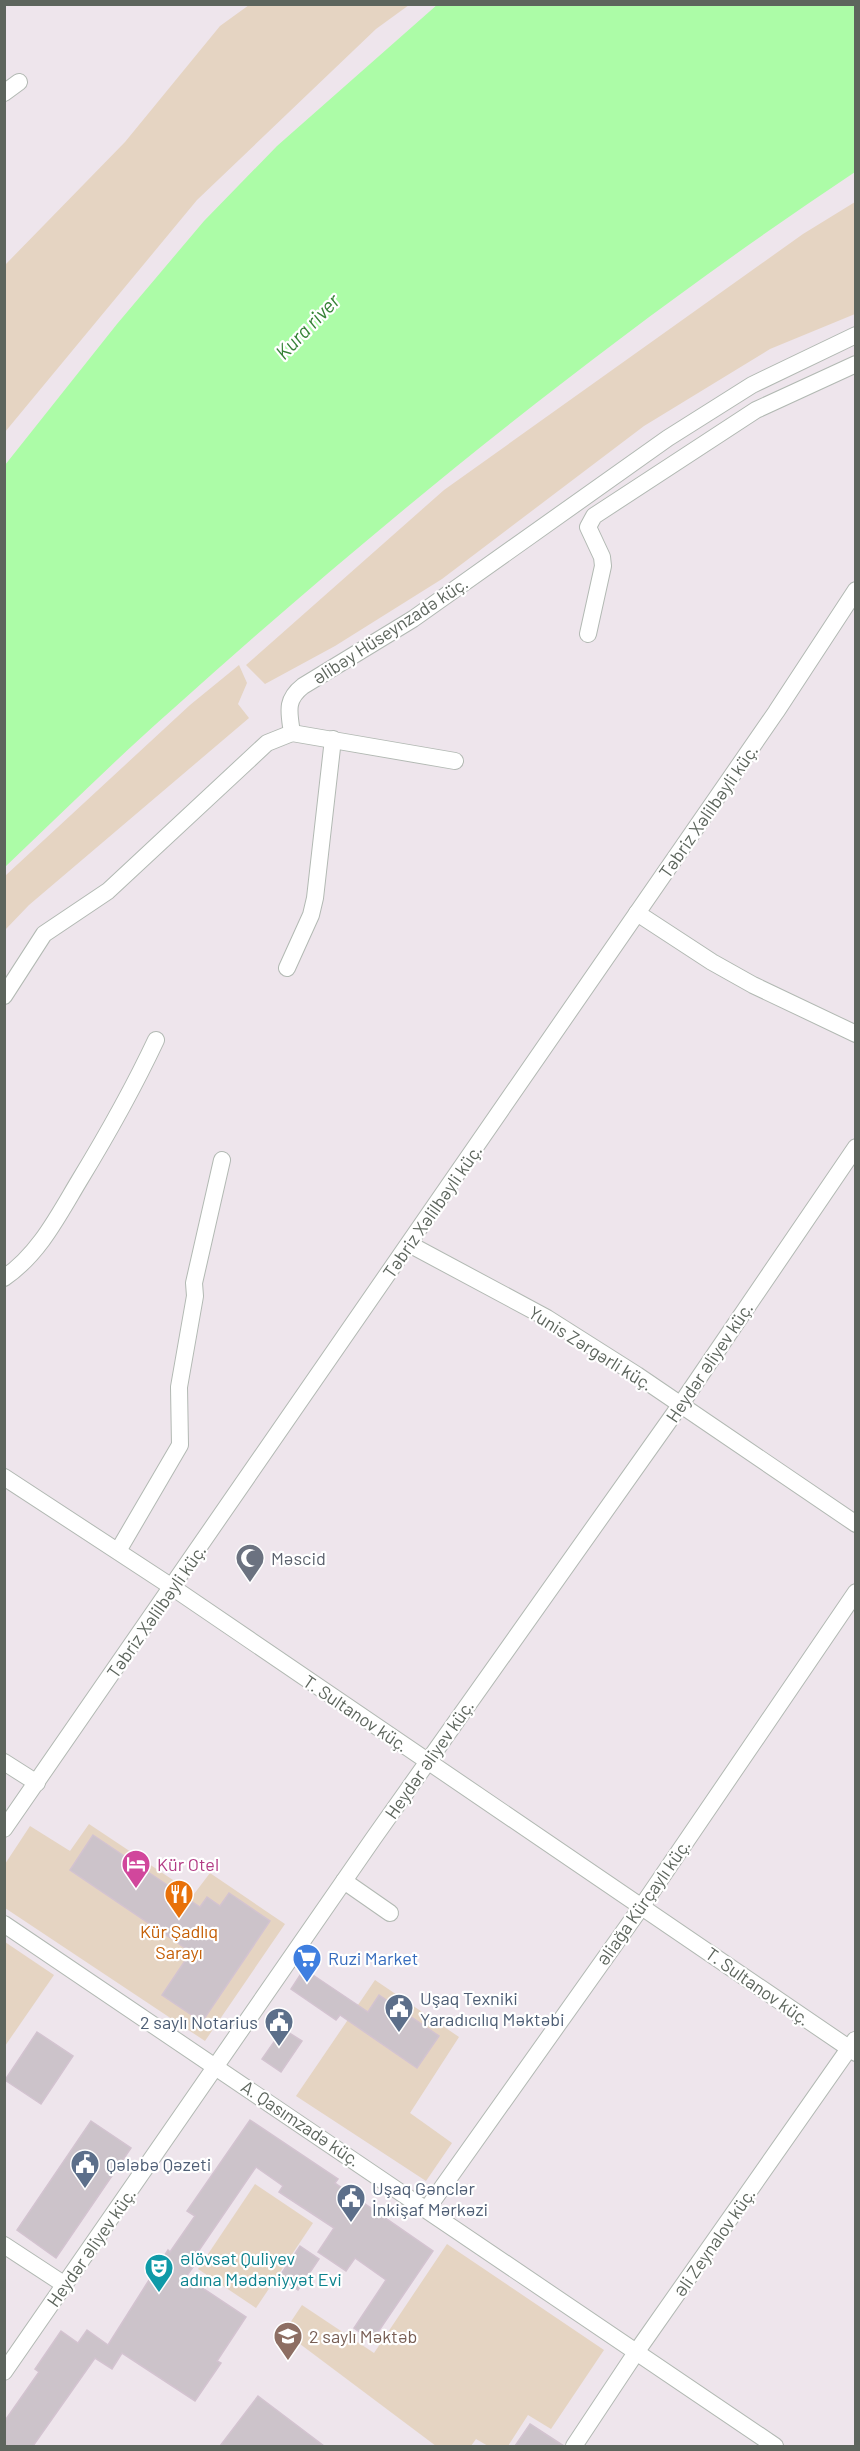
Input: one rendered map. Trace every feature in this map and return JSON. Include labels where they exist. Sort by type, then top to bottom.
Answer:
[{"type":"street","points":[[4,93],[20,82]]},
{"type":"street","name":"Əlibəy Hüseynzadə küç.","points":[[292,733],[288,704],[293,693],[413,619],[677,432],[752,385],[855,335]]},
{"type":"street","points":[[588,634],[603,566],[602,557],[588,527],[594,516],[756,410],[855,364]]},
{"type":"street","name":"Təbriz Xəlilbəyli küç.","points":[[4,1829],[776,712],[855,590]]},
{"type":"street","points":[[4,996],[44,934],[116,884],[267,743],[292,733],[455,761]]},
{"type":"street","points":[[287,968],[311,915],[315,898],[333,739]]},
{"type":"street","points":[[637,913],[712,962],[753,985],[855,1034]]},
{"type":"street","points":[[4,1278],[31,1257],[49,1231],[128,1100],[156,1040]]},
{"type":"street","name":"Heydər Əliyev küç.","points":[[4,2372],[427,1762],[681,1404],[855,1147]]},
{"type":"street","points":[[118,1551],[180,1445],[179,1387],[182,1364],[195,1296],[194,1283],[222,1160]]},
{"type":"street","name":"Yunis Zərgərli küç.","points":[[409,1244],[547,1318],[681,1404],[855,1524]]},
{"type":"street","name":"T. Sultanov küç.","points":[[4,1477],[172,1587],[427,1762],[853,2047]]},
{"type":"street","name":"Əliağa Kürçaylı küç.","points":[[427,2209],[642,1906],[855,1592]]},
{"type":"street","points":[[4,1762],[37,1783]]},
{"type":"street","points":[[344,1881],[390,1913]]},
{"type":"street","name":"A. Qasımzadə küç.","points":[[4,1924],[638,2351],[775,2446]]},
{"type":"street","name":"Əli Zeynalov küç.","points":[[574,2446],[638,2351],[853,2047]]},
{"type":"street","points":[[4,2245],[65,2285]]},
{"type":"shaded area","points":[[249,5],[409,5],[376,29],[197,200],[5,432],[5,265],[125,142],[220,26]]},
{"type":"shaded area","points":[[855,202],[855,314],[770,349],[644,426],[442,579],[335,646],[265,684],[246,665],[444,490],[803,234]]},
{"type":"shaded area","points":[[239,665],[247,683],[238,704],[249,718],[29,905],[5,930],[5,876],[190,705]]},
{"type":"shaded area","points":[[89,1824],[194,1894],[210,1873],[285,1924],[205,2041],[5,1908],[5,1864],[30,1826],[70,1851]]},
{"type":"shaded area","points":[[5,1942],[54,1975],[5,2046]]},
{"type":"shaded area","points":[[375,1980],[459,2037],[410,2113],[452,2143],[426,2181],[296,2096]]},
{"type":"shaded area","points":[[255,2184],[313,2223],[256,2308],[198,2269]]},
{"type":"shaded area","points":[[447,2244],[604,2350],[551,2429],[528,2415],[508,2446],[488,2446],[476,2439],[471,2446],[436,2446],[284,2332],[302,2305],[374,2353]]},
{"type":"water","name":"Kura river","points":[[438,4],[855,5],[855,172],[678,296],[591,361],[421,496],[337,565],[152,727],[5,867],[5,465],[117,324],[204,221],[277,146]]},
{"type":"building","points":[[93,1835],[200,1907],[207,1897],[220,1906],[229,1893],[270,1921],[202,2022],[162,1995],[191,1952],[70,1870]]},
{"type":"building","points":[[304,1969],[368,2012],[379,1995],[439,2036],[417,2068],[340,2015],[336,2020],[291,1989]]},
{"type":"building","points":[[283,2029],[302,2041],[281,2072],[262,2059]]},
{"type":"building","points":[[37,2032],[73,2056],[41,2104],[5,2080]]},
{"type":"building","points":[[250,2120],[338,2179],[335,2183],[433,2251],[372,2341],[354,2328],[386,2280],[355,2258],[346,2271],[318,2252],[334,2228],[279,2192],[283,2186],[256,2167],[189,2265],[193,2267],[186,2277],[246,2317],[217,2361],[221,2363],[195,2401],[122,2353],[112,2369],[95,2358],[33,2446],[4,2446],[4,2422],[39,2372],[35,2369],[61,2331],[78,2343],[87,2330],[108,2345],[168,2250],[170,2252],[195,2216],[187,2211]]},
{"type":"building","points":[[91,2121],[131,2148],[56,2258],[17,2230]]},
{"type":"building","points":[[300,2246],[319,2259],[298,2290],[279,2277]]},
{"type":"building","points":[[258,2396],[324,2446],[220,2446]]},
{"type":"building","points":[[530,2424],[564,2446],[515,2446]]},
{"type":"place","name":"Məscid","points":[[250,1584]]},
{"type":"place","name":"Kür Otel","points":[[136,1890]]},
{"type":"place","name":"Kür Şadlıq Sarayı","points":[[179,1920]]},
{"type":"place","name":"Ruzi Market","points":[[307,1984]]},
{"type":"place","name":"Uşaq Texniki Yaradıcılıq Məktəbi","points":[[399,2034]]},
{"type":"place","name":"2 saylı Notarius","points":[[279,2048]]},
{"type":"place","name":"Qələbə Qəzeti","points":[[85,2190]]},
{"type":"place","name":"Uşaq Gənclər İnkişaf Mərkəzi","points":[[351,2224]]},
{"type":"place","name":"Əlövsət Quliyev adına Mədəniyyət Evi","points":[[159,2294]]},
{"type":"place","name":"2 saylı Məktəb","points":[[288,2362]]}]
